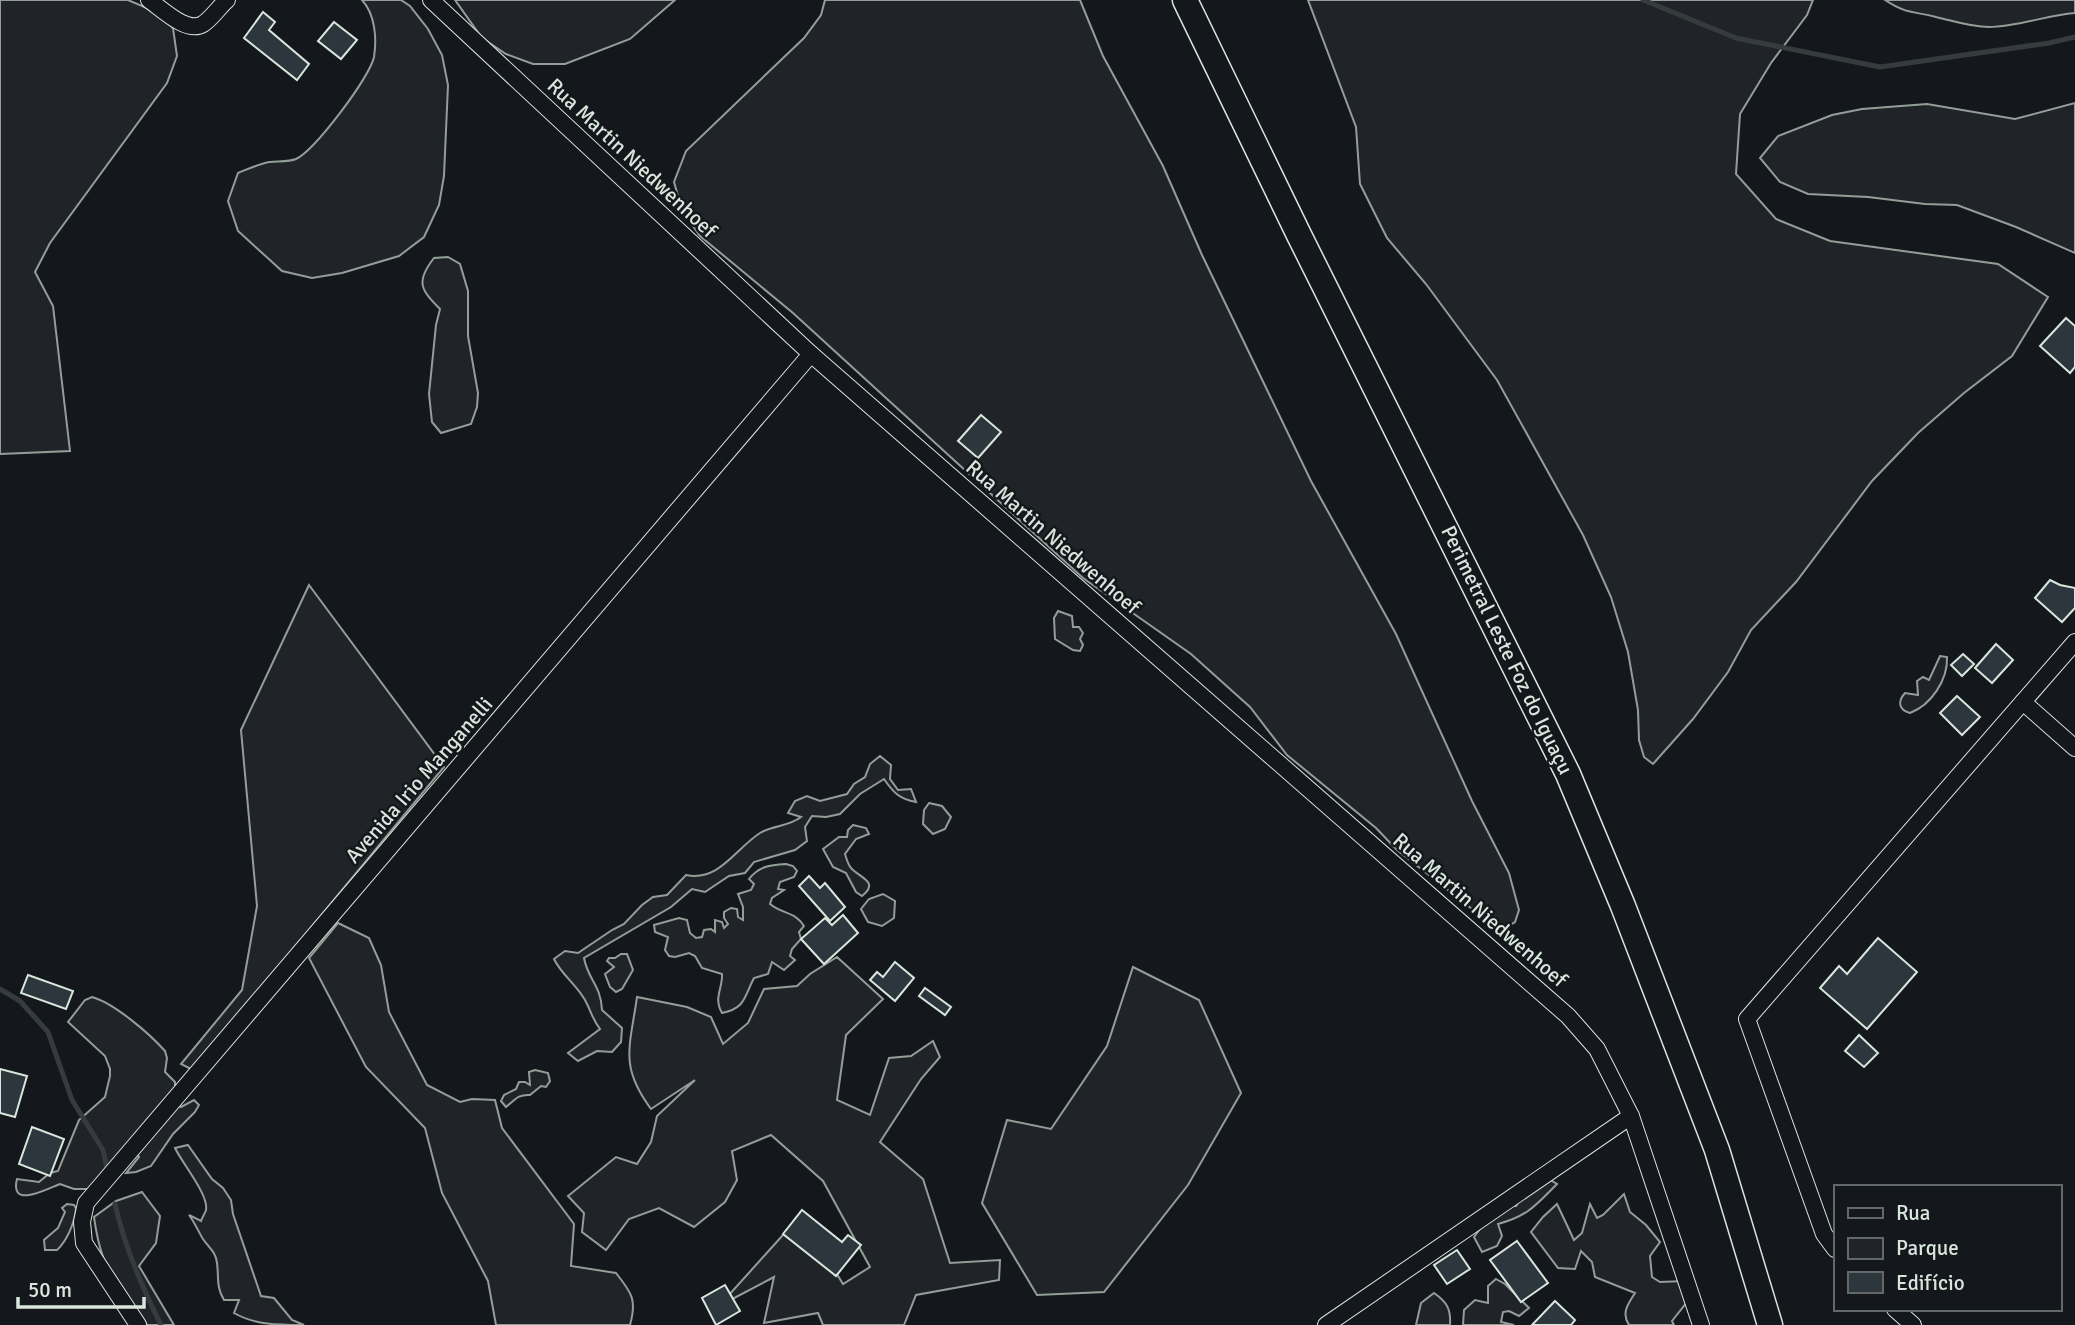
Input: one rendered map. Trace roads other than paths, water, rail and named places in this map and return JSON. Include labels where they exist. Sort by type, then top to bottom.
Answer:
[{"type":"highway","name":"Perimetral Leste Foz do Iguaçu","points":[[1185,0],[1568,774],[1623,906],[1717,1150],[1770,1325]]},
{"type":"street","points":[[149,0],[186,25],[194,27],[203,23],[227,0]]},
{"type":"street","name":"Rua Martin Niedwenhoef","points":[[431,0],[811,354],[1568,1016],[1597,1049],[1631,1116],[1701,1325]]},
{"type":"street","name":"Avenida Irio Manganelli","points":[[138,1325],[84,1243],[82,1222],[86,1203],[811,354]]},
{"type":"street","points":[[1834,1248],[1824,1234],[1747,1019],[2075,642]]},
{"type":"street","points":[[2023,702],[2075,748]]},
{"type":"street","points":[[1326,1325],[1631,1116]]},
{"type":"street","points":[[1897,1311],[1913,1325]]},
{"type":"waterway","points":[[1643,0],[1736,38],[1880,67],[2075,37]]},
{"type":"waterway","points":[[0,989],[20,1001],[48,1032],[72,1100],[103,1150],[108,1173]]},
{"type":"waterway","points":[[115,1204],[134,1266],[161,1325]]}]
